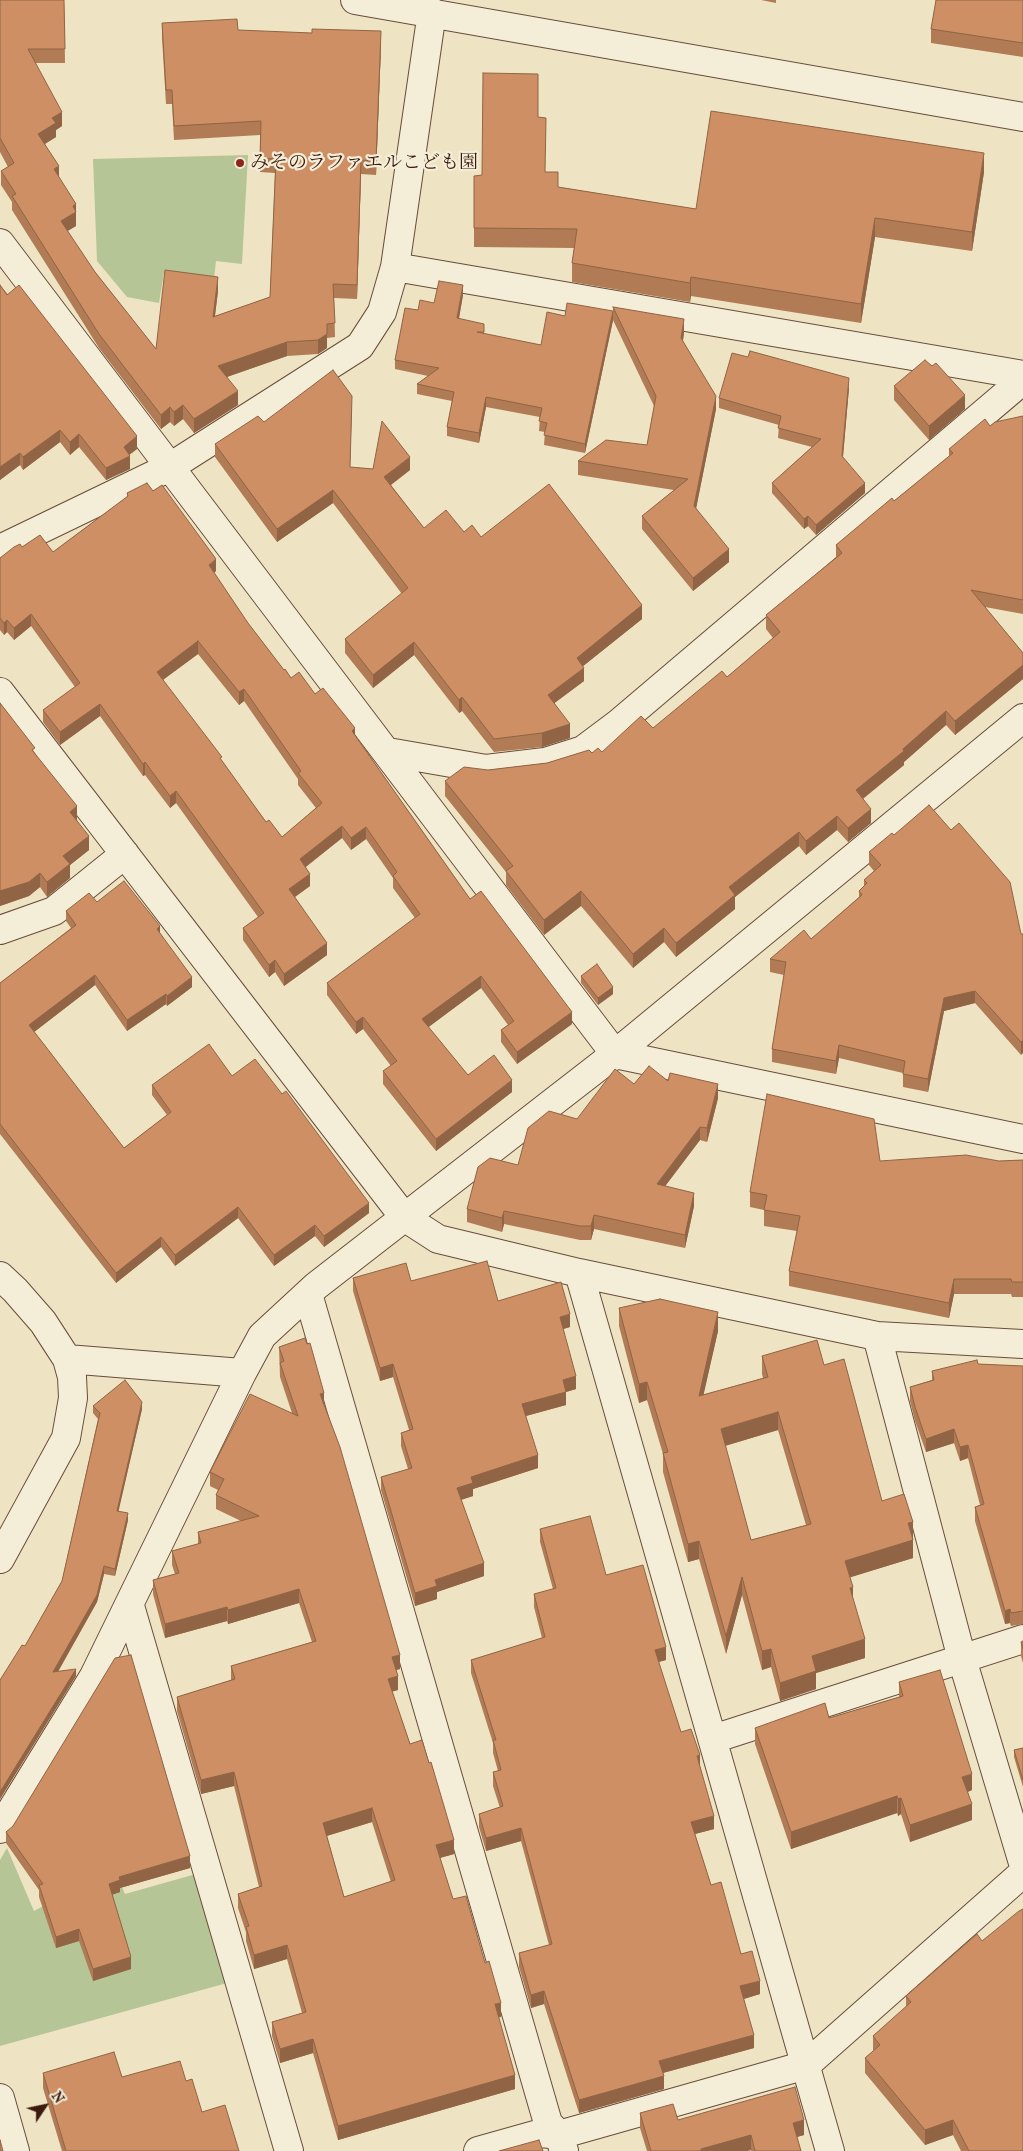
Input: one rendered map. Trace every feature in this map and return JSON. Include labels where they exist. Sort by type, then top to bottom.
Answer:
[{"type":"street","points":[[355,0],[1023,117]]},
{"type":"street","points":[[0,549],[170,467],[360,346],[382,312],[395,267],[432,12]]},
{"type":"street","points":[[0,243],[388,752],[615,1054],[1023,1139]]},
{"type":"street","points":[[395,267],[1023,375]]},
{"type":"street","points":[[388,752],[486,769],[545,762],[583,750],[620,723],[1023,380]]},
{"type":"street","points":[[0,692],[404,1217],[438,1238],[578,1273],[877,1336],[1023,1344]]},
{"type":"street","points":[[0,1829],[94,1676],[130,1606],[242,1373],[262,1336],[308,1294],[404,1217],[615,1054],[1023,718]]},
{"type":"street","points":[[0,930],[54,911],[125,854]]},
{"type":"street","points":[[578,1273],[830,2151]]},
{"type":"street","points":[[0,1276],[43,1322],[67,1359],[72,1377],[73,1398],[66,1438],[0,1559]]},
{"type":"street","points":[[308,1294],[548,2123],[561,2143]]},
{"type":"street","points":[[877,1336],[962,1659],[1023,1862]]},
{"type":"street","points":[[67,1359],[242,1373]]},
{"type":"street","points":[[130,1606],[289,2151]]},
{"type":"street","points":[[713,1740],[1023,1639]]},
{"type":"street","points":[[478,2151],[542,2133],[561,2143],[806,2065],[1023,1874]]},
{"type":"street","points":[[0,2098],[15,2151]]},
{"type":"green space","points":[[248,155],[242,264],[216,261],[214,279],[164,273],[159,303],[127,297],[97,261],[93,159]]},
{"type":"green space","points":[[7,1848],[34,1911],[114,1868],[125,1894],[196,1874],[227,1983],[0,2046],[0,1860]]},
{"type":"building","points":[[0,0],[64,0],[65,49],[28,49],[62,112],[52,118],[56,123],[38,134],[59,166],[54,169],[76,204],[73,206],[76,212],[61,221],[95,272],[156,349],[165,270],[218,277],[213,317],[270,297],[276,159],[260,158],[261,121],[174,126],[172,90],[166,90],[162,23],[237,19],[238,30],[312,33],[312,29],[381,31],[376,161],[361,160],[357,285],[333,284],[335,323],[327,324],[327,334],[318,340],[287,342],[218,366],[238,391],[194,419],[183,405],[174,412],[170,407],[161,415],[99,334],[12,196],[16,194],[1,171],[14,163],[0,138]]},
{"type":"building","points":[[936,0],[1023,0],[1023,43],[931,29]]},
{"type":"building","points":[[483,73],[538,74],[538,117],[546,118],[545,172],[558,172],[558,187],[696,209],[711,111],[984,153],[972,232],[875,218],[861,304],[691,277],[690,283],[572,263],[577,229],[474,228],[474,176],[482,175]]},
{"type":"building","points":[[439,281],[463,285],[457,318],[484,324],[484,332],[477,332],[541,345],[547,312],[565,316],[567,303],[613,311],[585,444],[544,435],[547,423],[539,421],[542,408],[486,397],[479,433],[447,427],[454,392],[417,384],[439,368],[395,360],[405,308],[418,310],[420,300],[434,303]]},
{"type":"building","points":[[0,285],[7,295],[19,285],[137,436],[124,447],[130,456],[106,468],[79,434],[70,442],[60,430],[23,457],[20,453],[0,467]]},
{"type":"building","points":[[613,307],[684,319],[681,338],[716,396],[694,506],[729,549],[693,578],[642,516],[688,479],[578,461],[606,440],[647,445],[656,396]]},
{"type":"building","points":[[750,351],[849,378],[842,456],[865,483],[816,525],[808,516],[804,519],[772,483],[821,439],[778,428],[781,416],[719,398],[732,353],[748,357]]},
{"type":"building","points":[[925,360],[932,366],[936,363],[965,395],[929,426],[894,386]]},
{"type":"building","points":[[333,370],[352,396],[350,467],[373,469],[382,421],[410,457],[384,477],[424,528],[446,510],[464,532],[472,525],[481,537],[549,484],[642,605],[577,658],[584,668],[548,695],[570,724],[542,733],[494,739],[462,697],[459,700],[414,642],[373,675],[345,639],[408,588],[333,490],[277,529],[215,444],[258,416],[264,422]]},
{"type":"building","points":[[1023,416],[1023,600],[971,590],[1023,653],[1023,665],[955,721],[946,711],[903,749],[904,751],[856,790],[871,809],[848,828],[837,816],[806,841],[799,832],[729,887],[735,895],[676,943],[664,928],[633,954],[581,891],[544,920],[506,871],[513,866],[445,781],[464,767],[488,770],[547,763],[589,750],[592,753],[598,748],[602,752],[641,716],[653,728],[722,671],[727,677],[780,632],[766,615],[842,553],[836,545],[892,498],[894,501],[953,453],[949,449],[985,419],[990,426],[995,422]]},
{"type":"building","points":[[147,483],[153,491],[162,485],[216,559],[209,565],[248,623],[284,670],[291,678],[299,672],[315,694],[323,688],[355,728],[352,731],[470,899],[481,891],[572,1012],[517,1052],[501,1030],[514,1021],[481,976],[422,1019],[468,1075],[494,1055],[512,1080],[436,1139],[383,1071],[397,1061],[363,1017],[356,1022],[327,983],[420,914],[393,876],[397,872],[366,827],[351,838],[342,826],[300,859],[310,874],[289,889],[327,943],[284,974],[275,960],[269,965],[243,928],[264,913],[176,791],[170,796],[145,762],[143,764],[100,704],[60,732],[43,710],[80,683],[31,614],[14,628],[7,620],[4,623],[0,618],[0,558],[14,547],[20,544],[22,547],[40,535],[53,552],[128,496],[127,493]],"holes":[[[198,641],[239,692],[244,689],[301,771],[298,773],[322,803],[282,837],[269,820],[266,822],[220,758],[222,757],[157,672]]]},
{"type":"building","points":[[0,703],[35,748],[32,750],[77,806],[70,812],[89,836],[63,856],[70,864],[47,882],[40,873],[29,882],[0,891]]},
{"type":"building","points":[[929,805],[951,830],[959,823],[1010,882],[1021,934],[1023,934],[1023,1040],[1021,1042],[975,991],[944,998],[928,1079],[903,1074],[905,1061],[839,1045],[836,1061],[772,1049],[786,962],[770,959],[804,930],[811,939],[862,895],[859,891],[867,883],[864,880],[881,865],[869,852],[892,833],[894,835]]},
{"type":"building","points":[[124,881],[160,926],[157,929],[192,977],[167,996],[166,994],[127,1020],[95,975],[29,1025],[124,1148],[171,1112],[152,1085],[209,1044],[232,1076],[255,1059],[282,1094],[286,1091],[369,1203],[324,1236],[315,1225],[274,1255],[238,1207],[175,1255],[161,1237],[116,1273],[0,1124],[0,983],[76,925],[66,911],[89,893],[97,902]]},
{"type":"building","points":[[597,964],[613,987],[598,998],[581,976]]},
{"type":"building","points":[[649,1066],[668,1081],[670,1073],[718,1084],[707,1128],[700,1127],[657,1184],[694,1193],[685,1235],[594,1215],[591,1226],[580,1226],[504,1211],[502,1218],[467,1209],[478,1167],[490,1158],[518,1165],[528,1128],[549,1111],[577,1119],[615,1069],[634,1084]]},
{"type":"building","points":[[767,1094],[874,1119],[880,1161],[966,1155],[999,1161],[1023,1160],[1023,1282],[1012,1282],[1011,1279],[954,1279],[949,1303],[789,1271],[800,1216],[764,1210],[767,1195],[750,1192]]},
{"type":"building","points":[[487,1261],[498,1301],[561,1282],[570,1314],[560,1317],[576,1376],[563,1380],[566,1392],[522,1404],[538,1455],[471,1477],[473,1483],[457,1488],[484,1563],[435,1580],[437,1586],[415,1593],[381,1477],[412,1468],[401,1433],[413,1429],[393,1364],[380,1368],[353,1278],[406,1263],[411,1281]]},
{"type":"building","points":[[660,1299],[718,1312],[699,1396],[768,1377],[762,1356],[817,1340],[824,1365],[844,1359],[882,1501],[904,1494],[913,1522],[908,1523],[913,1540],[845,1561],[853,1587],[850,1588],[865,1639],[812,1656],[816,1671],[780,1683],[771,1649],[762,1651],[742,1577],[726,1636],[699,1541],[688,1544],[663,1453],[668,1452],[647,1382],[639,1384],[619,1308]],"holes":[[[778,1412],[811,1524],[751,1540],[721,1429]]]},
{"type":"building","points":[[305,1338],[307,1344],[310,1343],[324,1393],[320,1394],[340,1447],[400,1655],[392,1657],[398,1676],[388,1679],[410,1744],[422,1740],[429,1763],[431,1762],[454,1840],[436,1845],[453,1899],[466,1896],[485,1963],[489,1961],[501,2003],[495,2004],[515,2075],[338,2126],[313,2039],[280,2049],[272,2022],[306,2012],[287,1945],[254,1955],[246,1927],[249,1926],[238,1894],[262,1886],[234,1772],[201,1780],[177,1697],[235,1679],[231,1666],[316,1641],[299,1589],[228,1610],[227,1607],[165,1624],[153,1580],[179,1573],[172,1551],[201,1543],[198,1532],[259,1516],[216,1495],[224,1479],[210,1472],[250,1394],[298,1416],[280,1363],[284,1361],[279,1347]],"holes":[[[372,1808],[395,1880],[344,1897],[323,1823]]]},
{"type":"building","points":[[977,1360],[978,1364],[1023,1366],[1023,1611],[1011,1613],[1010,1609],[1005,1611],[975,1507],[984,1504],[968,1445],[960,1447],[954,1429],[926,1439],[910,1387],[934,1380],[932,1371]]},
{"type":"building","points":[[125,1380],[142,1402],[117,1511],[128,1513],[115,1569],[104,1566],[97,1595],[53,1672],[76,1669],[0,1792],[0,1680],[22,1645],[25,1646],[62,1581],[100,1413],[93,1406]]},
{"type":"building","points":[[590,1516],[606,1575],[643,1565],[666,1647],[655,1650],[681,1732],[691,1729],[700,1755],[697,1756],[714,1816],[691,1822],[711,1885],[721,1882],[741,1954],[752,1951],[760,1981],[740,1986],[754,2035],[659,2061],[664,2076],[579,2100],[544,1991],[531,1995],[519,1953],[552,1944],[521,1828],[486,1838],[479,1814],[503,1806],[493,1772],[501,1770],[493,1740],[496,1740],[471,1660],[545,1637],[534,1594],[556,1588],[540,1529]]},
{"type":"building","points":[[131,1655],[190,1856],[119,1877],[120,1880],[109,1884],[131,1957],[93,1969],[79,1929],[56,1937],[39,1885],[43,1884],[6,1832],[13,1826],[115,1658]]},
{"type":"building","points":[[940,1670],[972,1774],[962,1777],[972,1804],[910,1825],[901,1798],[898,1799],[897,1796],[791,1832],[755,1728],[825,1703],[829,1718],[903,1696],[899,1682]]},
{"type":"building","points":[[1023,1748],[1023,1780],[1014,1750]]},
{"type":"building","points":[[1023,1909],[1023,2151],[969,2151],[953,2120],[925,2130],[865,2058],[880,2045],[873,2036],[911,2002],[906,1996],[977,1934],[982,1941]]},
{"type":"building","points":[[114,2052],[122,2077],[180,2061],[186,2081],[192,2079],[202,2112],[225,2105],[239,2151],[66,2151],[43,2073]]},
{"type":"building","points":[[795,2087],[804,2120],[793,2123],[801,2151],[755,2151],[751,2135],[701,2149],[701,2151],[651,2151],[640,2113],[673,2104],[678,2120]]},
{"type":"building","points":[[0,2140],[3,2151],[0,2151]]},
{"type":"building","points":[[539,2140],[543,2151],[499,2151]]},
{"type":"place","name":"みそのラファエルこども園","points":[[240,163]]}]
